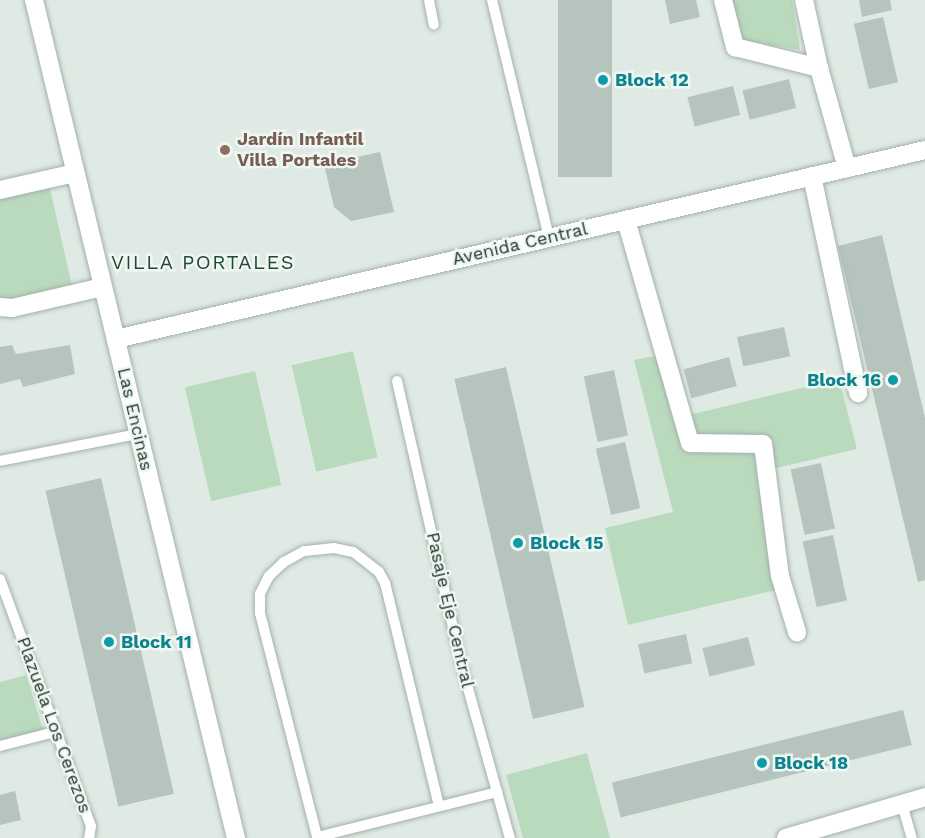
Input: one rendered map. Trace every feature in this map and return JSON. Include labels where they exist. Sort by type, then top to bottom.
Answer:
[{"type":"street","name":"Las Encinas","points":[[34,0],[236,838]]},
{"type":"street","points":[[723,0],[735,47],[819,68]]},
{"type":"street","points":[[804,0],[819,68],[847,168]]},
{"type":"street","name":"Avenida Central","points":[[116,339],[925,150]]},
{"type":"street","points":[[0,190],[75,173]]},
{"type":"street","points":[[812,176],[858,393]]},
{"type":"street","points":[[626,220],[690,443],[763,444],[780,576],[797,632]]},
{"type":"street","points":[[0,307],[12,308],[103,287]]},
{"type":"street","points":[[786,838],[925,798]]},
{"type":"lane","points":[[429,0],[434,25]]},
{"type":"lane","points":[[492,0],[549,238]]},
{"type":"lane","name":"Pasaje Eje Central","points":[[397,381],[461,663],[510,838]]},
{"type":"lane","points":[[0,461],[138,434]]},
{"type":"lane","points":[[439,806],[385,584],[379,572],[353,552],[334,548],[304,551],[284,562],[269,576],[260,594],[260,614],[317,837],[497,792]]},
{"type":"lane","name":"Plazuela Los Cerezos","points":[[0,579],[91,826],[89,838]]},
{"type":"lane","points":[[0,746],[55,732]]},
{"type":"lane","points":[[902,804],[912,838]]},
{"type":"green space","points":[[731,0],[792,0],[800,50],[742,40]]},
{"type":"green space","points":[[49,184],[72,286],[10,301],[0,300],[0,197]]},
{"type":"green space","points":[[353,351],[378,457],[316,471],[292,365]]},
{"type":"green space","points":[[670,353],[689,415],[839,379],[857,449],[756,473],[776,590],[628,625],[605,528],[673,512],[634,360]]},
{"type":"green space","points":[[255,371],[281,485],[211,501],[185,387]]},
{"type":"green space","points":[[26,675],[43,730],[0,740],[0,682]]},
{"type":"green space","points":[[587,753],[610,838],[523,838],[506,775]]},
{"type":"building","name":"Block 12","points":[[558,0],[612,0],[612,177],[558,177]]},
{"type":"building","points":[[665,0],[696,0],[700,17],[670,24]]},
{"type":"building","points":[[859,0],[890,0],[892,10],[862,17]]},
{"type":"building","points":[[883,17],[898,82],[869,89],[854,24]]},
{"type":"building","points":[[789,79],[796,108],[750,120],[742,91]]},
{"type":"building","points":[[733,86],[740,115],[695,126],[687,97]]},
{"type":"building","points":[[380,152],[394,212],[351,221],[334,207],[324,164]]},
{"type":"building","name":"Block 16","points":[[882,235],[925,418],[925,580],[918,582],[838,246]]},
{"type":"building","points":[[784,327],[790,356],[743,366],[737,337]]},
{"type":"building","points":[[12,345],[16,354],[70,345],[75,374],[23,387],[20,379],[0,384],[0,347]]},
{"type":"building","points":[[729,357],[737,386],[691,398],[684,369]]},
{"type":"building","name":"Block 15","points":[[506,367],[585,707],[533,719],[454,379]]},
{"type":"building","points":[[614,370],[628,436],[598,442],[584,376]]},
{"type":"building","points":[[625,442],[640,508],[611,515],[596,449]]},
{"type":"building","points":[[821,463],[835,529],[805,535],[791,469]]},
{"type":"building","name":"Block 11","points":[[101,478],[174,794],[118,807],[45,491]]},
{"type":"building","points":[[833,535],[847,601],[817,607],[803,541]]},
{"type":"building","points":[[686,634],[692,663],[644,674],[638,644]]},
{"type":"building","points":[[748,637],[755,665],[709,677],[702,648]]},
{"type":"building","name":"Block 18","points":[[903,710],[912,745],[621,818],[612,783]]},
{"type":"building","points":[[15,791],[21,820],[0,825],[0,795]]},
{"type":"place","name":"Block 12","points":[[603,80]]},
{"type":"place","name":"Jardín Infantil Villa Portales","points":[[225,150]]},
{"type":"place","name":"Block 16","points":[[893,380]]},
{"type":"place","name":"Block 15","points":[[518,543]]},
{"type":"place","name":"Block 11","points":[[109,642]]},
{"type":"place","name":"Block 18","points":[[762,763]]},
{"type":"district","name":"VILLA PORTALES","points":[[203,262]]}]
